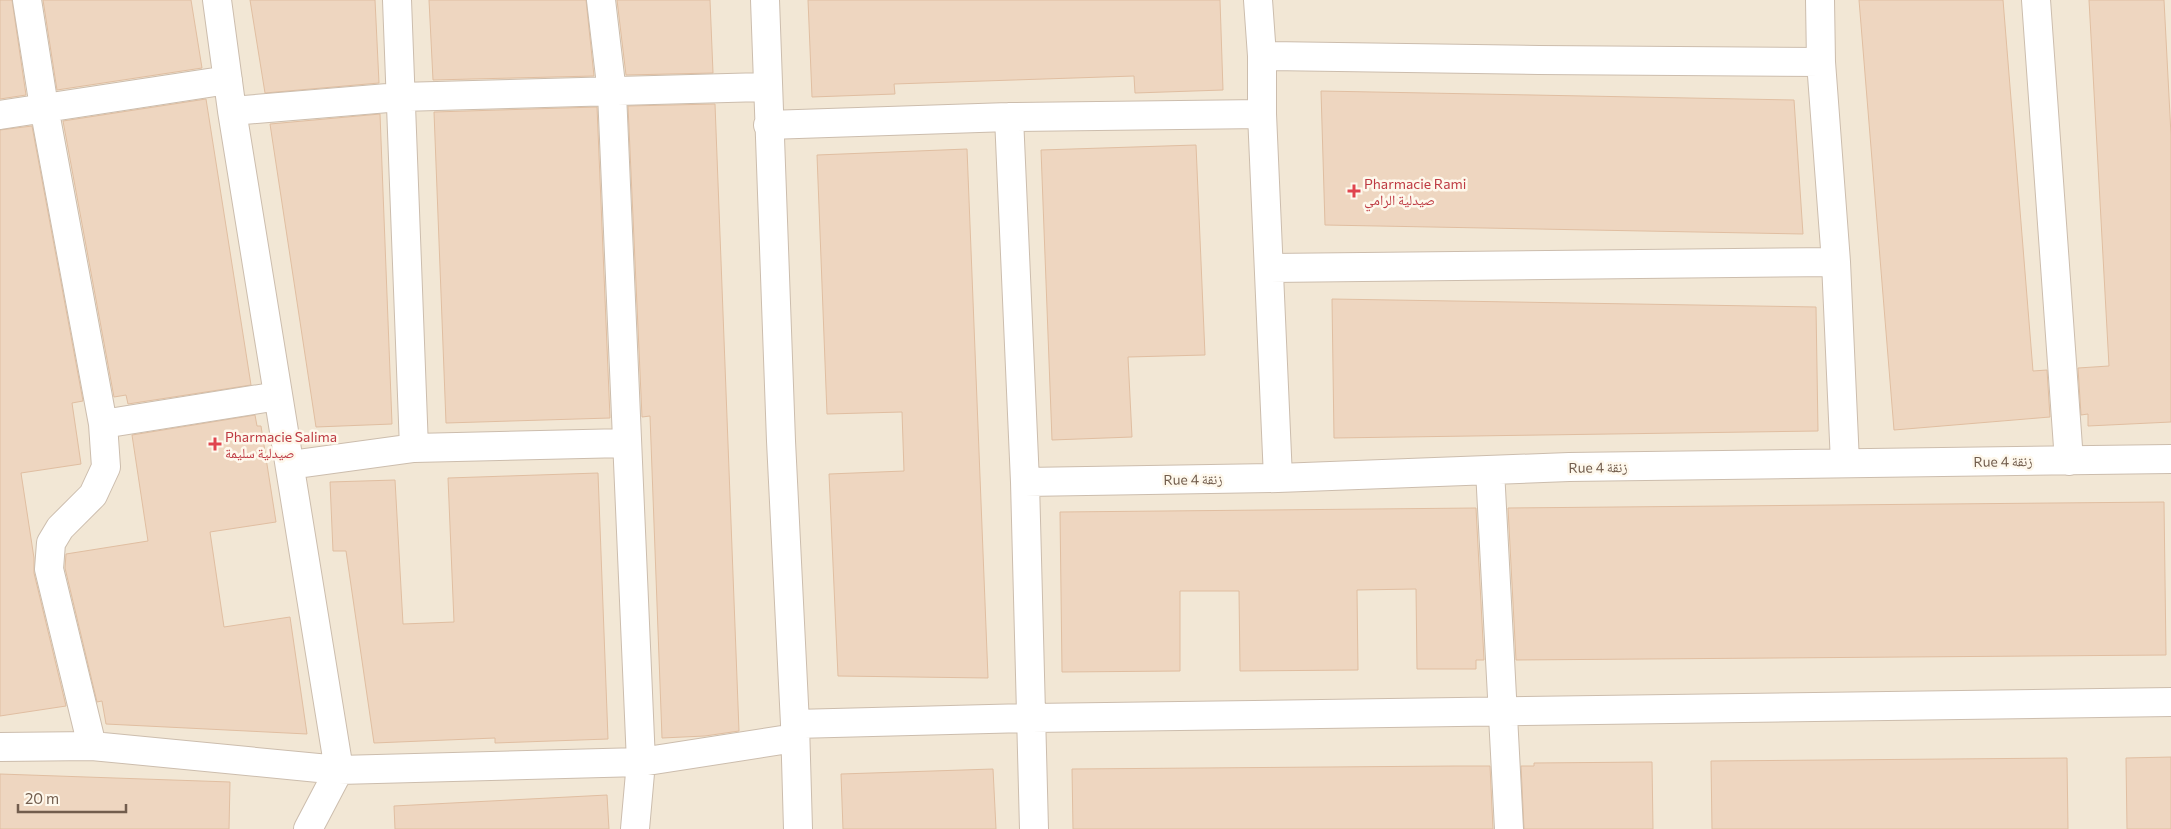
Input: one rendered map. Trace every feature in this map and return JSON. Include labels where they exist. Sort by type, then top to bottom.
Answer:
[{"type":"street","points":[[27,0],[44,108],[103,424],[106,467],[93,495],[60,528],[51,542],[49,569],[92,746]]},
{"type":"street","points":[[217,0],[232,111],[339,770],[308,829]]},
{"type":"street","points":[[397,0],[414,448]]},
{"type":"street","points":[[601,0],[612,93],[641,762],[636,829]]},
{"type":"street","points":[[765,0],[768,125],[798,829]]},
{"type":"street","points":[[1258,0],[1262,56],[1262,114],[1278,478]]},
{"type":"street","points":[[1820,0],[1821,62],[1836,262],[1845,463]]},
{"type":"street","points":[[2036,0],[2069,460]]},
{"type":"street","points":[[1262,56],[1821,62]]},
{"type":"street","points":[[0,115],[228,80]]},
{"type":"street","points":[[232,111],[400,97],[612,93],[767,87]]},
{"type":"street","points":[[768,125],[1009,117],[1262,114]]},
{"type":"street","points":[[1009,117],[1025,482],[1034,829]]},
{"type":"street","points":[[1270,268],[1836,262]]},
{"type":"street","points":[[103,424],[278,396]]},
{"type":"street","points":[[290,465],[414,448],[626,443]]},
{"type":"street","name":"Rue 4 زنقة","points":[[1025,482],[1278,478],[1490,470],[2171,459]]},
{"type":"street","points":[[1490,470],[1509,829]]},
{"type":"street","points":[[0,747],[92,746],[339,770],[641,762],[795,731],[1032,718],[2171,702]]},
{"type":"shaded area","points":[[0,0],[2171,0],[2171,829],[0,829]]},
{"type":"building","points":[[0,0],[12,0],[26,95],[0,99]]},
{"type":"building","points":[[43,0],[191,0],[202,68],[57,90]]},
{"type":"building","points":[[250,0],[375,0],[379,83],[265,93]]},
{"type":"building","points":[[429,0],[586,0],[594,76],[433,80]]},
{"type":"building","points":[[617,0],[710,0],[713,73],[626,75]]},
{"type":"building","points":[[808,0],[1220,0],[1223,90],[1135,93],[1134,76],[894,84],[895,94],[812,97]]},
{"type":"building","points":[[1859,0],[2003,0],[2033,371],[2047,370],[2050,417],[1894,430]]},
{"type":"building","points":[[2089,0],[2164,0],[2171,135],[2171,422],[2088,426],[2088,414],[2081,415],[2078,368],[2109,366]]},
{"type":"building","points":[[1321,91],[1794,100],[1803,234],[1325,225]]},
{"type":"building","points":[[206,99],[251,385],[128,404],[126,395],[114,397],[63,121]]},
{"type":"building","points":[[715,104],[739,731],[705,736],[662,738],[650,416],[642,417],[628,106]]},
{"type":"building","points":[[597,107],[610,418],[446,423],[434,112]]},
{"type":"building","points":[[380,114],[392,424],[316,427],[270,124]]},
{"type":"building","points":[[32,126],[83,401],[72,403],[81,464],[21,473],[34,558],[34,573],[66,706],[0,716],[0,130]]},
{"type":"building","points":[[1196,145],[1205,355],[1128,357],[1132,437],[1052,440],[1041,150]]},
{"type":"building","points":[[967,149],[988,678],[838,676],[829,474],[904,471],[902,412],[827,414],[817,155]]},
{"type":"building","points":[[1332,299],[1816,307],[1818,431],[1334,438]]},
{"type":"building","points":[[255,415],[257,426],[261,426],[276,522],[210,532],[224,627],[290,617],[307,734],[106,724],[102,701],[97,702],[65,568],[66,554],[148,541],[132,435]]},
{"type":"building","points":[[598,473],[608,739],[495,743],[495,738],[374,743],[346,551],[333,551],[330,482],[395,480],[403,624],[454,622],[448,478]]},
{"type":"building","points":[[2164,502],[2166,655],[1516,660],[1508,508]]},
{"type":"building","points":[[1476,508],[1484,660],[1476,660],[1476,669],[1417,669],[1416,589],[1357,590],[1358,670],[1240,671],[1239,591],[1180,591],[1180,671],[1062,672],[1060,512]]},
{"type":"building","points":[[2171,757],[2171,829],[2127,829],[2126,758]]},
{"type":"building","points":[[2067,758],[2068,829],[1712,829],[1711,761]]},
{"type":"building","points":[[1652,762],[1653,829],[1524,829],[1521,766],[1534,766],[1534,763]]},
{"type":"building","points":[[1490,766],[1493,829],[1073,829],[1072,769]]},
{"type":"building","points":[[993,769],[996,829],[843,829],[841,774]]},
{"type":"building","points":[[0,774],[230,782],[229,829],[0,829]]},
{"type":"building","points":[[607,795],[609,829],[395,829],[394,806]]},
{"type":"place","name":"Pharmacie Rami صيدلية الرامي","points":[[1354,191]]},
{"type":"place","name":"Pharmacie Salima صيدلية سليمة","points":[[215,444]]}]
